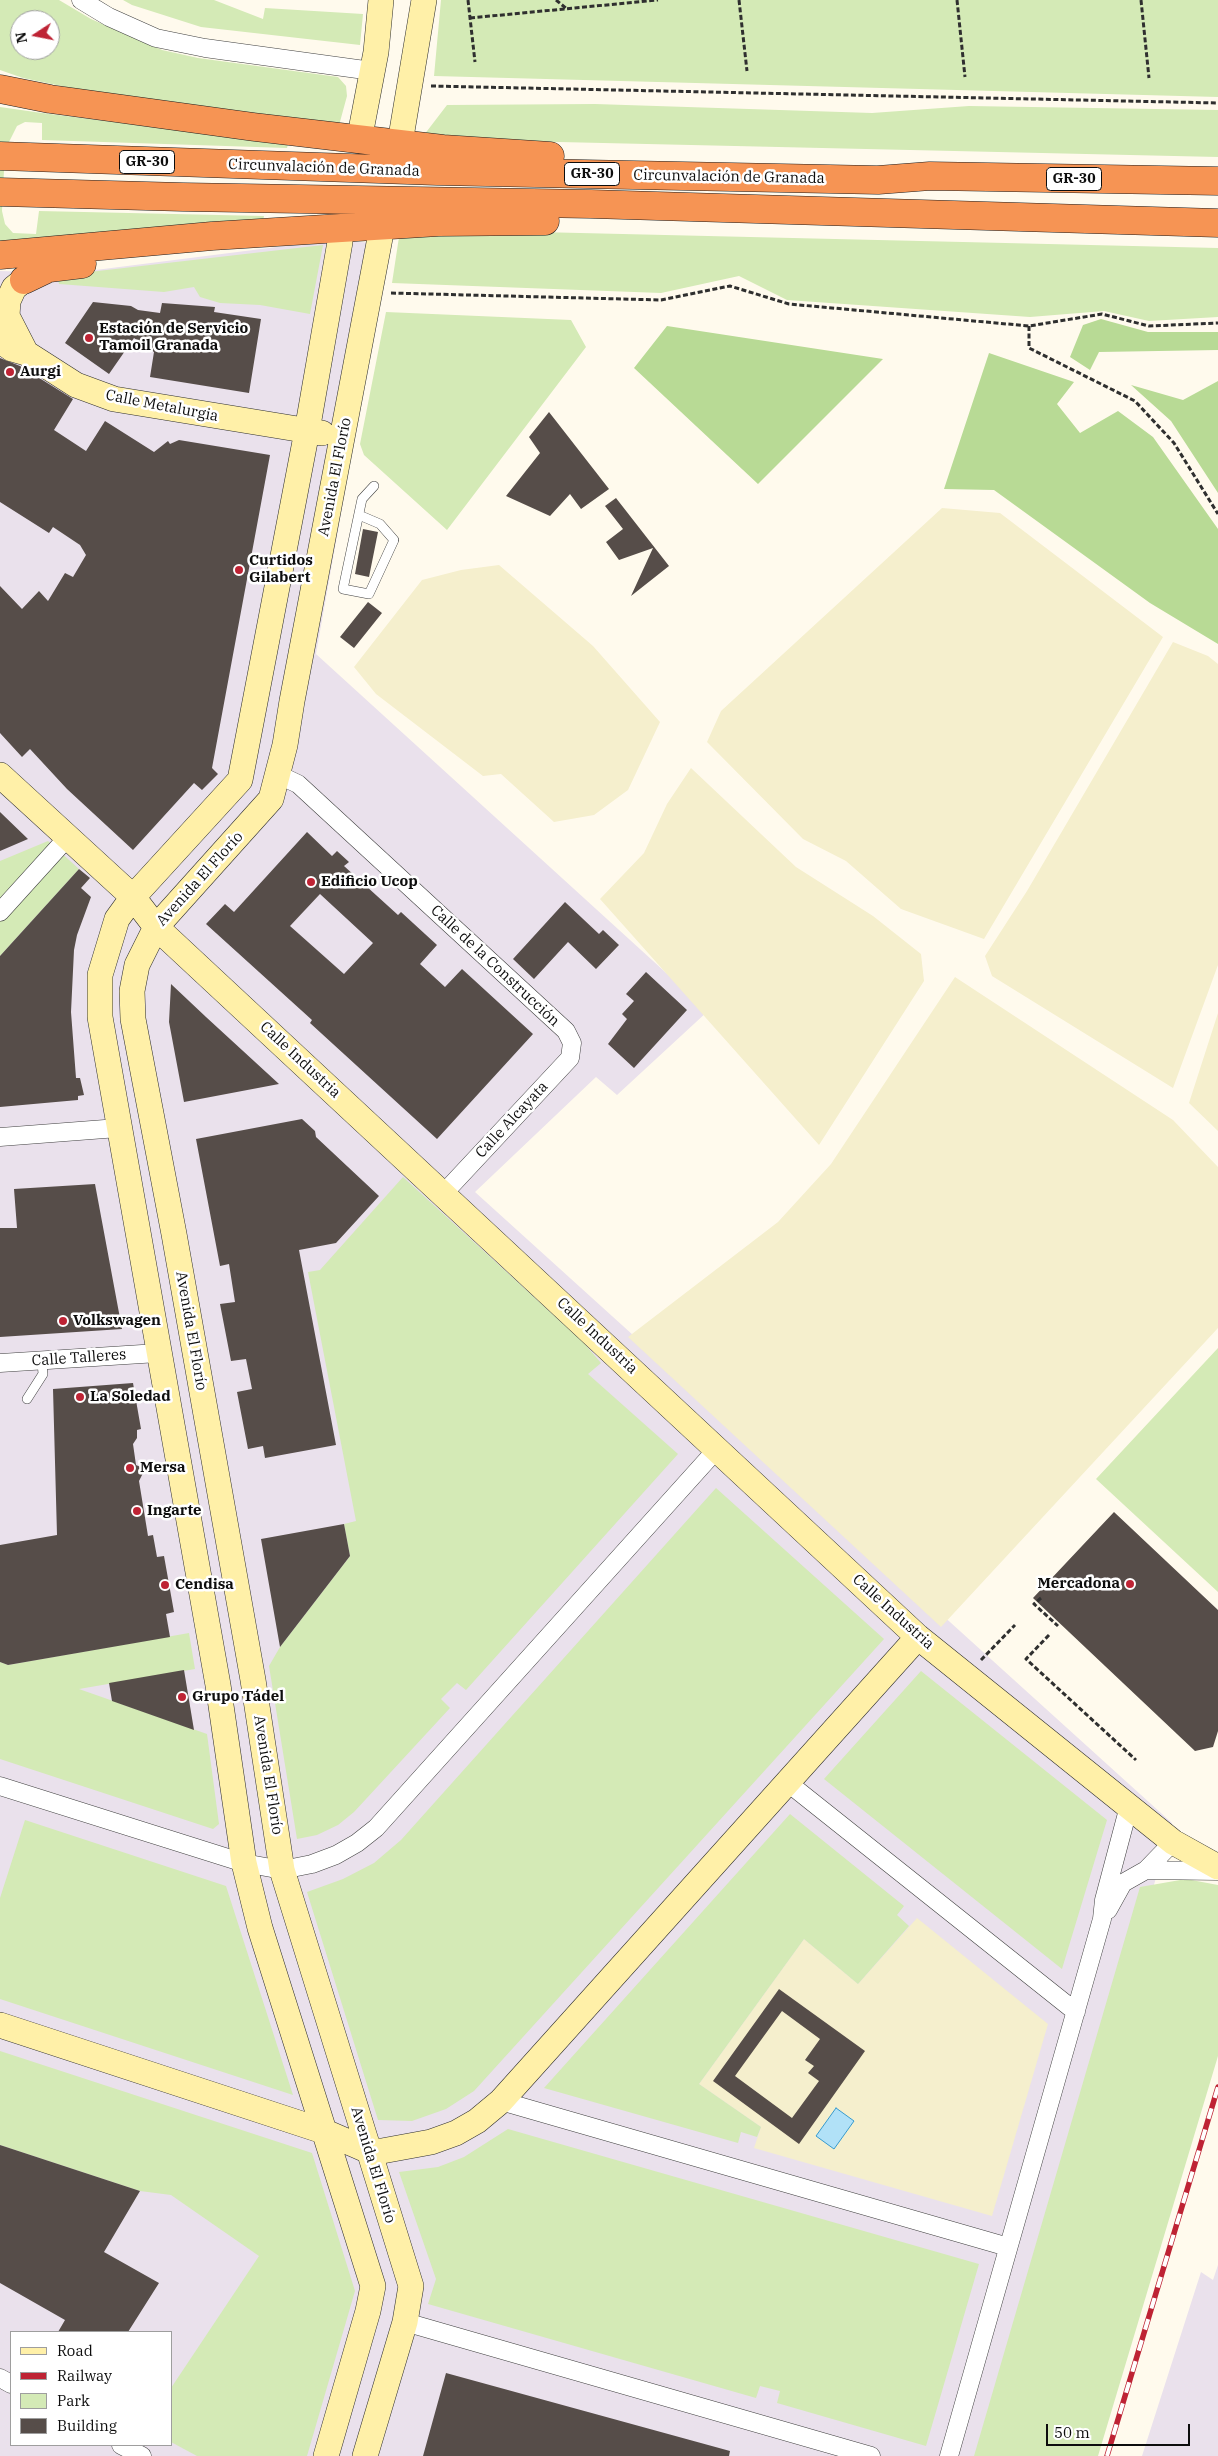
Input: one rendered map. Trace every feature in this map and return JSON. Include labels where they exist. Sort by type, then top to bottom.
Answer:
[{"type":"highway","points":[[0,89],[50,99],[234,124],[443,149],[559,157],[876,165],[930,176]]},
{"type":"highway","name":"Circunvalación de Granada","points":[[0,156],[438,171],[878,180],[930,176],[1218,181]]},
{"type":"highway","name":"Circunvalación de Granada","points":[[0,192],[461,201],[1218,223]]},
{"type":"highway","points":[[0,256],[212,236],[438,222],[647,219],[706,209]]},
{"type":"highway","points":[[24,280],[49,268],[178,250],[212,236]]},
{"type":"main road","points":[[362,125],[381,7],[424,9],[402,131]]},
{"type":"main road","name":"Avenida El Florío","points":[[365,2456],[404,2322],[411,2286],[282,1870],[253,1680],[154,1125],[133,1020],[132,991],[138,965],[156,927],[271,799],[279,775],[380,238]]},
{"type":"main road","points":[[326,2456],[368,2311],[373,2286],[260,1928],[244,1863],[218,1686],[118,1128],[100,1016],[100,975],[118,919],[133,897],[240,780],[307,431],[340,242]]},
{"type":"main road","points":[[24,280],[14,288],[8,301],[7,316],[14,334],[26,353]]},
{"type":"main road","name":"Calle Metalurgia","points":[[0,341],[12,349],[26,353],[76,385],[114,400],[342,436]]},
{"type":"main road","points":[[243,768],[279,775]]},
{"type":"main road","name":"Calle Industria","points":[[0,775],[133,897],[156,927],[444,1193],[918,1637],[1173,1842],[1218,1867]]},
{"type":"main road","points":[[118,1128],[154,1125]]},
{"type":"main road","points":[[158,1353],[194,1347]]},
{"type":"main road","points":[[0,2025],[323,2130],[369,2151],[382,2151],[431,2142],[456,2133],[477,2121],[501,2101],[918,1637]]},
{"type":"main road","points":[[368,2311],[404,2322]]},
{"type":"street","points":[[81,0],[110,17],[156,38],[205,48],[372,71]]},
{"type":"street","name":"Calle de la Construcción","points":[[279,775],[298,784],[566,1031],[572,1043]]},
{"type":"street","points":[[0,912],[67,838]]},
{"type":"street","name":"Calle Alcayata","points":[[444,1193],[570,1058],[572,1043]]},
{"type":"street","points":[[0,1137],[118,1128]]},
{"type":"street","name":"Calle Talleres","points":[[0,1363],[158,1353]]},
{"type":"street","points":[[0,1786],[244,1863],[282,1870],[312,1864],[336,1855],[357,1843],[376,1828],[718,1449]]},
{"type":"street","points":[[787,1782],[1076,2012]]},
{"type":"street","points":[[948,2456],[1102,1919],[1104,1900],[1129,1806]]},
{"type":"street","points":[[1102,1919],[1123,1883],[1146,1870],[1173,1842]]},
{"type":"street","points":[[1146,1870],[1218,1871]]},
{"type":"street","points":[[501,2101],[1008,2247]]},
{"type":"street","points":[[404,2322],[871,2456]]},
{"type":"street","points":[[123,2446],[142,2456]]},
{"type":"lane","points":[[359,515],[380,524],[394,540],[369,594],[343,589],[362,499],[374,486]]},
{"type":"lane","points":[[27,1399],[43,1374],[42,1361]]},
{"type":"path","points":[[468,0],[475,62]]},
{"type":"path","points":[[556,0],[567,9]]},
{"type":"path","points":[[470,18],[658,0]]},
{"type":"path","points":[[739,0],[748,71]]},
{"type":"path","points":[[957,0],[965,78]]},
{"type":"path","points":[[1141,0],[1149,78]]},
{"type":"path","points":[[424,86],[1218,103]]},
{"type":"path","points":[[385,293],[661,300],[730,286],[789,304],[1030,326],[1102,314],[1149,326],[1218,323]]},
{"type":"path","points":[[1030,326],[1029,348],[1135,401],[1174,443],[1218,514]]},
{"type":"path","points":[[1041,1598],[1034,1604],[1058,1626]]},
{"type":"path","points":[[981,1660],[1015,1625]]},
{"type":"path","points":[[1049,1635],[1026,1659],[1136,1760]]},
{"type":"shaded area","points":[[324,241],[389,243],[316,654],[708,1011],[617,1095],[596,1077],[475,1192],[1172,1823],[987,2456],[0,2456],[0,271],[72,273]]},
{"type":"shaded area","points":[[942,508],[1000,513],[1163,637],[984,939],[901,909],[846,861],[803,839],[707,742],[721,711]]},
{"type":"shaded area","points":[[499,565],[593,646],[660,722],[628,790],[594,815],[554,822],[501,774],[483,776],[376,694],[354,667],[422,580],[461,570]]},
{"type":"shaded area","points":[[1173,642],[1208,656],[1218,664],[1218,965],[1173,1088],[992,976],[985,956],[1027,891]]},
{"type":"shaded area","points":[[691,768],[796,867],[873,916],[921,954],[924,981],[819,1145],[600,899],[644,853],[667,804]]},
{"type":"shaded area","points":[[955,977],[1173,1120],[1218,1167],[1218,1328],[941,1627],[628,1337],[778,1222],[831,1164]]},
{"type":"shaded area","points":[[1218,1013],[1218,1131],[1189,1103]]},
{"type":"shaded area","points":[[917,1918],[1048,2024],[992,2216],[754,2148],[761,2127],[699,2084],[804,1939],[858,1984]]},
{"type":"shaded area","points":[[1218,2265],[1218,2456],[1142,2456],[1201,2272],[1213,2280]]},
{"type":"green space","points":[[0,0],[59,0],[91,19],[162,50],[198,58],[338,77],[346,86],[347,96],[338,129],[90,92],[23,78],[0,70]]},
{"type":"green space","points":[[123,0],[214,0],[263,19],[265,8],[363,14],[360,45],[201,27],[132,5]]},
{"type":"green space","points":[[441,0],[1218,0],[1218,97],[434,76]]},
{"type":"green space","points":[[595,104],[872,113],[969,106],[1218,110],[1218,157],[471,140],[424,135],[447,105]]},
{"type":"green space","points":[[0,107],[288,144],[287,148],[42,140],[42,123],[25,122],[17,126],[5,150],[2,211],[5,224],[13,233],[36,234],[39,211],[264,216],[263,222],[0,242]]},
{"type":"green space","points":[[495,231],[1218,248],[1218,317],[1149,321],[1104,311],[1030,317],[787,300],[739,276],[661,293],[392,283],[399,237]]},
{"type":"green space","points":[[323,245],[310,314],[260,305],[220,303],[200,297],[194,287],[164,292],[59,284],[58,279],[72,274]]},
{"type":"green space","points":[[386,312],[571,320],[586,347],[447,530],[364,455],[360,444]]},
{"type":"green space","points":[[1101,319],[1148,332],[1218,332],[1218,350],[1099,352],[1090,370],[1070,357],[1083,325]]},
{"type":"green space","points":[[667,326],[883,359],[758,484],[634,368]]},
{"type":"green space","points":[[989,353],[1074,382],[1057,404],[1080,433],[1118,411],[1153,437],[1218,529],[1218,644],[1150,603],[994,490],[944,489]]},
{"type":"green space","points":[[1218,381],[1218,493],[1171,421],[1131,385],[1183,400]]},
{"type":"green space","points":[[48,841],[79,869],[0,956],[0,861]]},
{"type":"green space","points":[[403,1177],[583,1342],[601,1363],[588,1374],[678,1454],[466,1690],[457,1683],[441,1699],[450,1708],[354,1812],[338,1825],[317,1835],[297,1839],[269,1666],[280,1647],[350,1556],[344,1524],[356,1521],[308,1272],[320,1270]]},
{"type":"green space","points":[[1218,1348],[1218,1592],[1096,1479]]},
{"type":"green space","points":[[716,1488],[884,1639],[474,2091],[446,2109],[412,2121],[378,2120],[307,1892],[343,1879],[374,1863],[401,1840]]},
{"type":"green space","points":[[189,1633],[195,1669],[79,1689],[207,1734],[219,1824],[213,1829],[0,1759],[0,1662],[8,1665]]},
{"type":"green space","points":[[921,1671],[1107,1820],[1062,1969],[824,1779]]},
{"type":"green space","points":[[790,1814],[904,1906],[897,1915],[909,1926],[858,1984],[804,1939],[699,2084],[761,2127],[757,2137],[741,2132],[738,2143],[544,2088]]},
{"type":"green space","points":[[25,1820],[226,1886],[293,2095],[0,1999],[0,1898]]},
{"type":"green space","points":[[1186,1879],[1218,1885],[1218,2056],[1098,2456],[974,2456],[1140,1887]]},
{"type":"green space","points":[[0,2051],[312,2153],[355,2291],[307,2456],[197,2456],[172,2443],[172,2386],[259,2256],[171,2195],[140,2191],[0,2145]]},
{"type":"green space","points":[[508,2129],[979,2264],[926,2446],[777,2403],[780,2391],[760,2386],[756,2398],[428,2304],[436,2279],[399,2172],[438,2167],[464,2157]]},
{"type":"water","points":[[836,2108],[854,2121],[834,2149],[816,2136]]},
{"type":"building","points":[[93,302],[131,306],[138,310],[160,313],[162,303],[215,307],[214,312],[261,319],[249,393],[150,377],[154,352],[134,338],[109,374],[65,343]]},
{"type":"building","points":[[0,358],[20,366],[73,399],[54,430],[86,451],[105,421],[154,452],[168,441],[170,444],[179,440],[270,455],[212,768],[218,774],[202,790],[194,783],[133,850],[67,789],[30,749],[22,757],[0,733],[0,586],[22,609],[39,591],[48,601],[65,573],[73,577],[86,555],[80,545],[53,527],[49,533],[0,502]]},
{"type":"building","points":[[549,412],[609,489],[581,509],[570,494],[550,516],[506,496],[540,453],[529,437]]},
{"type":"building","points":[[616,498],[669,566],[631,596],[653,548],[619,560],[606,542],[623,529],[605,506]]},
{"type":"building","points":[[363,529],[378,532],[369,577],[355,574]]},
{"type":"building","points":[[368,602],[382,613],[354,648],[340,637]]},
{"type":"building","points":[[0,812],[28,839],[0,851]]},
{"type":"building","points":[[307,832],[332,856],[337,851],[349,862],[344,866],[398,915],[401,912],[437,945],[420,964],[445,987],[462,969],[533,1034],[437,1139],[310,1023],[312,1020],[206,924],[225,904],[234,912]],"holes":[[[320,894],[373,943],[344,974],[290,926]]]},
{"type":"building","points":[[79,869],[90,878],[81,888],[91,897],[77,935],[74,950],[71,1012],[76,1078],[80,1078],[84,1095],[78,1096],[78,1100],[0,1107],[0,956]]},
{"type":"building","points":[[565,902],[599,934],[603,930],[619,945],[596,969],[568,942],[534,979],[513,959]]},
{"type":"building","points":[[646,972],[687,1010],[634,1068],[608,1044],[627,1019],[622,1014],[634,1001],[626,994]]},
{"type":"building","points":[[171,984],[279,1084],[184,1102],[169,1022]]},
{"type":"building","points":[[302,1119],[315,1131],[316,1137],[379,1196],[336,1243],[299,1250],[336,1445],[265,1458],[263,1446],[248,1449],[237,1392],[252,1389],[246,1359],[231,1361],[220,1304],[235,1302],[229,1264],[220,1266],[196,1139]]},
{"type":"building","points":[[95,1184],[122,1329],[0,1337],[0,1228],[17,1228],[14,1189]]},
{"type":"building","points":[[133,1383],[141,1429],[137,1430],[137,1438],[133,1444],[136,1465],[145,1469],[139,1481],[148,1536],[153,1535],[157,1557],[164,1556],[174,1612],[166,1614],[170,1637],[8,1665],[0,1662],[0,1545],[57,1535],[53,1389]]},
{"type":"building","points":[[1114,1512],[1218,1610],[1218,1731],[1213,1747],[1195,1751],[1033,1598]]},
{"type":"building","points":[[344,1524],[350,1556],[280,1647],[261,1539]]},
{"type":"building","points":[[184,1670],[194,1730],[112,1701],[109,1683]]},
{"type":"building","points":[[779,1989],[865,2051],[799,2144],[713,2081]],"holes":[[[782,2011],[820,2039],[805,2060],[814,2066],[808,2073],[819,2081],[792,2118],[735,2076]]]},
{"type":"building","points":[[0,2145],[140,2191],[104,2252],[159,2283],[129,2331],[59,2331],[65,2320],[0,2283]]},
{"type":"building","points":[[446,2373],[730,2451],[729,2456],[423,2456]]},
{"type":"railway","points":[[1107,2456],[1218,2087]]},
{"type":"place","name":"Estación de Servicio Tamoil Granada","points":[[89,338]]},
{"type":"place","name":"Aurgi","points":[[10,372]]},
{"type":"place","name":"Curtidos Gilabert","points":[[239,570]]},
{"type":"place","name":"Edificio Ucop","points":[[311,882]]},
{"type":"place","name":"Volkswagen","points":[[63,1321]]},
{"type":"place","name":"La Soledad","points":[[80,1397]]},
{"type":"place","name":"Mersa","points":[[130,1468]]},
{"type":"place","name":"Ingarte","points":[[137,1511]]},
{"type":"place","name":"Mercadona","points":[[1130,1584]]},
{"type":"place","name":"Cendisa","points":[[165,1585]]},
{"type":"place","name":"Grupo Tádel","points":[[182,1697]]}]
